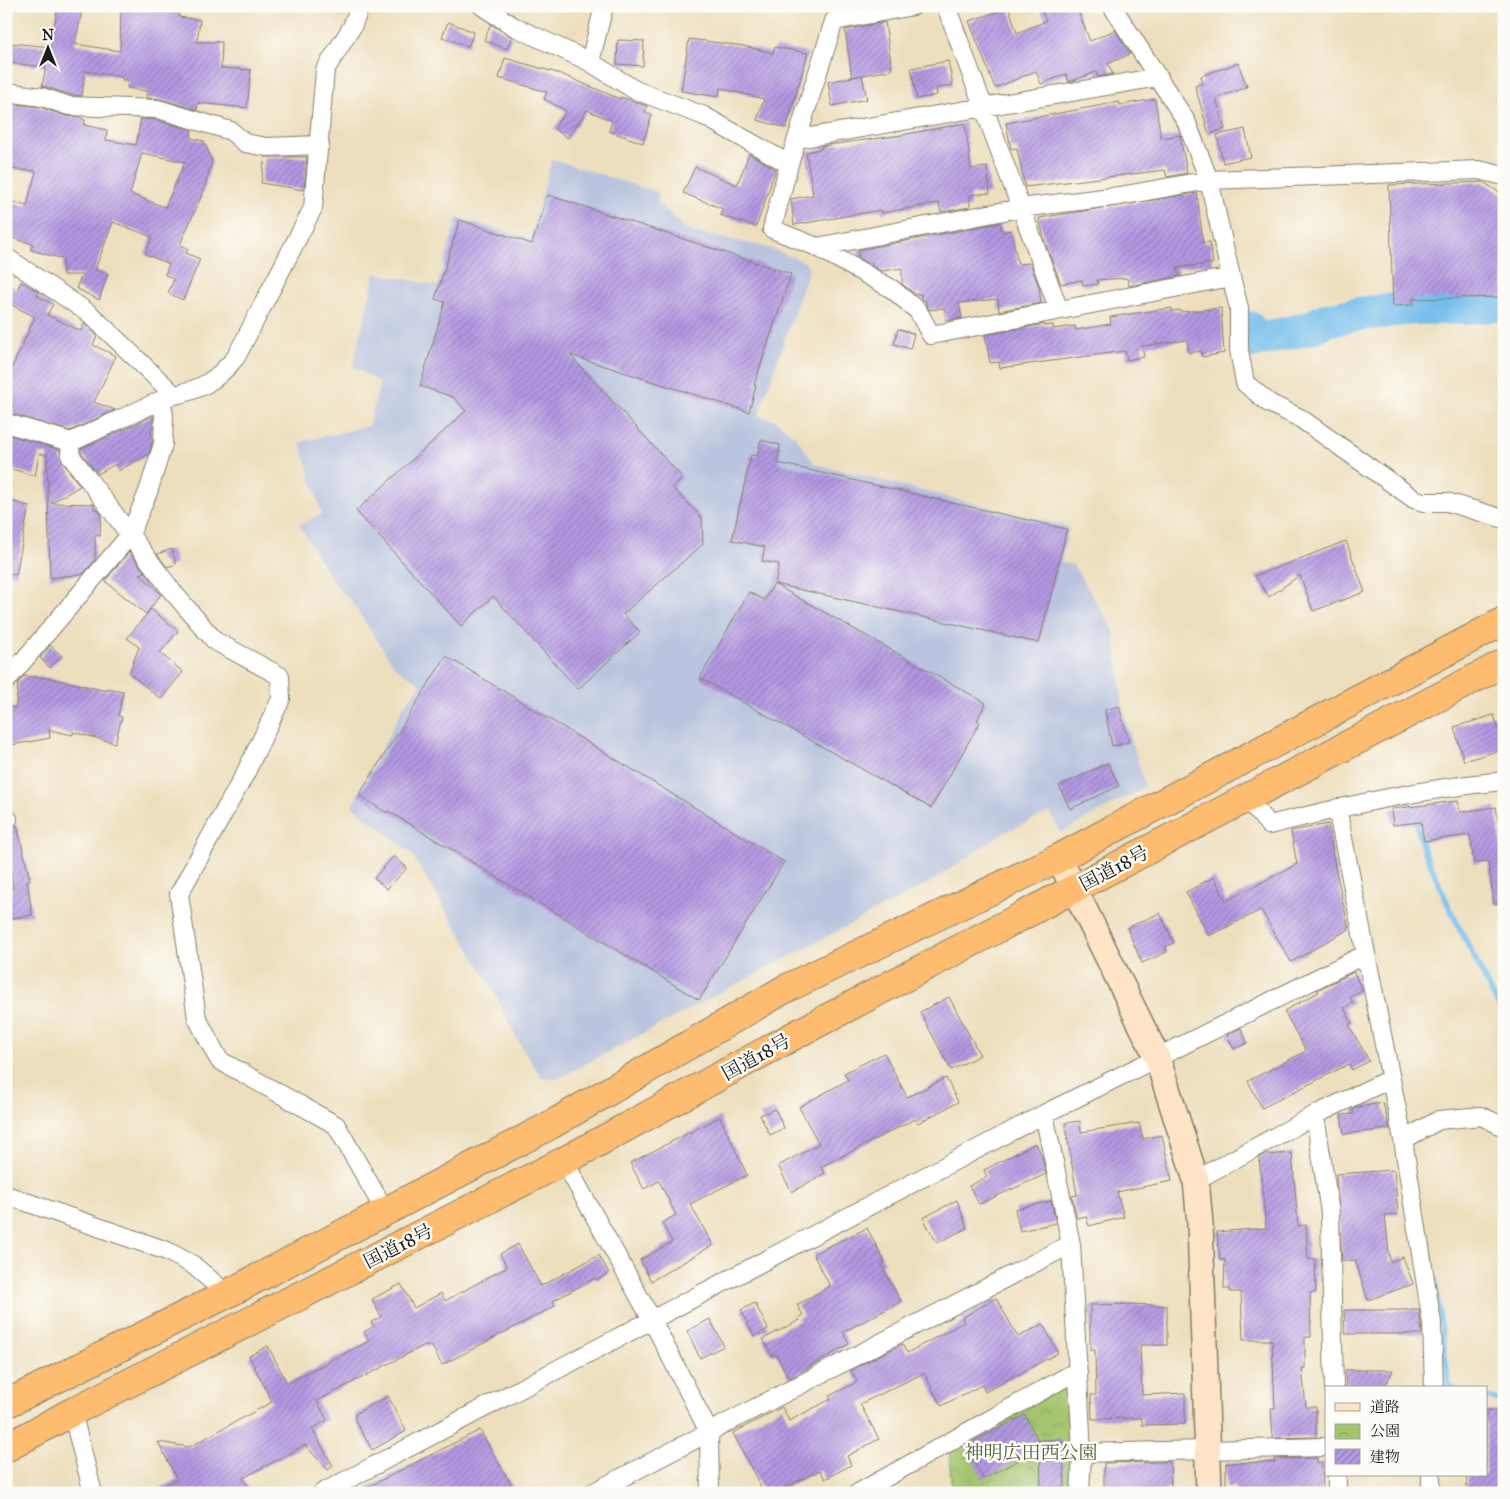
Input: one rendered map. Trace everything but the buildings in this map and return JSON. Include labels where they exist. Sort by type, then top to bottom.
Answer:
[{"type":"highway","name":"国道18号","points":[[6,1404],[227,1294],[549,1126],[785,989],[1059,858],[1504,621]]},
{"type":"highway","name":"国道18号","points":[[6,1448],[72,1412],[564,1161],[797,1034],[1504,663]]},
{"type":"street","points":[[6,423],[71,442],[166,398],[190,392],[220,376],[236,357],[313,208],[320,145],[325,70],[352,27],[360,6]]},
{"type":"street","points":[[482,6],[513,26],[590,62],[635,90],[704,116],[789,164]]},
{"type":"street","points":[[590,62],[604,6]]},
{"type":"street","points":[[913,6],[834,21],[789,164],[772,229],[817,247],[892,289],[918,312],[931,335],[1231,277]]},
{"type":"street","points":[[946,6],[1059,310]]},
{"type":"street","points":[[1112,6],[1186,121],[1209,180],[1239,308],[1239,350],[1245,383],[1269,403],[1300,418],[1414,499],[1423,502],[1447,502],[1504,519]]},
{"type":"street","points":[[798,139],[1159,77]]},
{"type":"street","points":[[6,92],[42,97],[69,106],[158,109],[231,132],[246,143],[267,147],[320,145]]},
{"type":"street","points":[[817,247],[1020,208],[1120,196],[1209,180],[1479,170],[1504,176]]},
{"type":"street","points":[[6,257],[90,314],[168,389],[164,416],[163,444],[148,492],[130,535],[6,681]]},
{"type":"street","points":[[71,442],[70,455],[172,591],[214,641],[280,676],[281,699],[245,774],[179,894],[197,1018],[219,1060],[336,1125],[385,1212]]},
{"type":"street","points":[[1246,797],[1269,825],[1337,808],[1473,784],[1504,781]]},
{"type":"street","points":[[1337,808],[1402,1140],[1432,1323],[1434,1386]]},
{"type":"street","points":[[1059,858],[1073,890],[1157,1057],[1196,1180],[1200,1224],[1209,1493]]},
{"type":"street","points":[[322,1493],[1044,1114],[1366,954]]},
{"type":"street","points":[[1196,1180],[1315,1115],[1390,1079]]},
{"type":"street","points":[[1044,1114],[1071,1244],[1082,1453],[1080,1493]]},
{"type":"street","points":[[1315,1115],[1330,1213],[1334,1386]]},
{"type":"street","points":[[1402,1140],[1439,1120],[1480,1116],[1504,1127]]},
{"type":"street","points":[[564,1161],[652,1320],[709,1432],[710,1493]]},
{"type":"street","points":[[6,1195],[167,1251],[193,1265],[227,1294]]},
{"type":"street","points":[[592,1493],[1071,1244]]},
{"type":"street","points":[[858,1493],[1077,1370]]},
{"type":"street","points":[[72,1412],[93,1493]]},
{"type":"street","points":[[1082,1453],[1325,1447]]},
{"type":"street","points":[[1337,1476],[1337,1493]]},
{"type":"street","points":[[1431,1476],[1431,1493]]},
{"type":"shaded area","points":[[552,159],[659,193],[658,203],[689,231],[766,247],[805,262],[809,270],[758,416],[775,420],[795,436],[815,464],[1069,527],[1061,562],[1073,565],[1114,630],[1123,709],[1145,787],[1060,833],[1050,812],[1001,834],[934,880],[557,1079],[541,1077],[518,1041],[489,981],[411,853],[352,806],[404,706],[421,684],[395,667],[351,601],[336,586],[299,525],[322,514],[300,442],[369,426],[380,383],[353,366],[375,273],[437,286],[457,218],[530,238]]},
{"type":"green space","name":"神明広田西公園","points":[[1067,1385],[1071,1447],[1070,1493],[952,1493],[949,1452]]},
{"type":"waterway","points":[[1249,328],[1254,341],[1309,328],[1326,320],[1359,314],[1412,308],[1461,308],[1504,304]]},
{"type":"waterway","points":[[1405,802],[1411,801],[1422,845],[1451,911],[1501,1011],[1504,1027]]},
{"type":"waterway","points":[[1428,1243],[1432,1265]]},
{"type":"waterway","points":[[1435,1279],[1449,1386]]},
{"type":"waterway","points":[[1488,1397],[1504,1401]]}]
